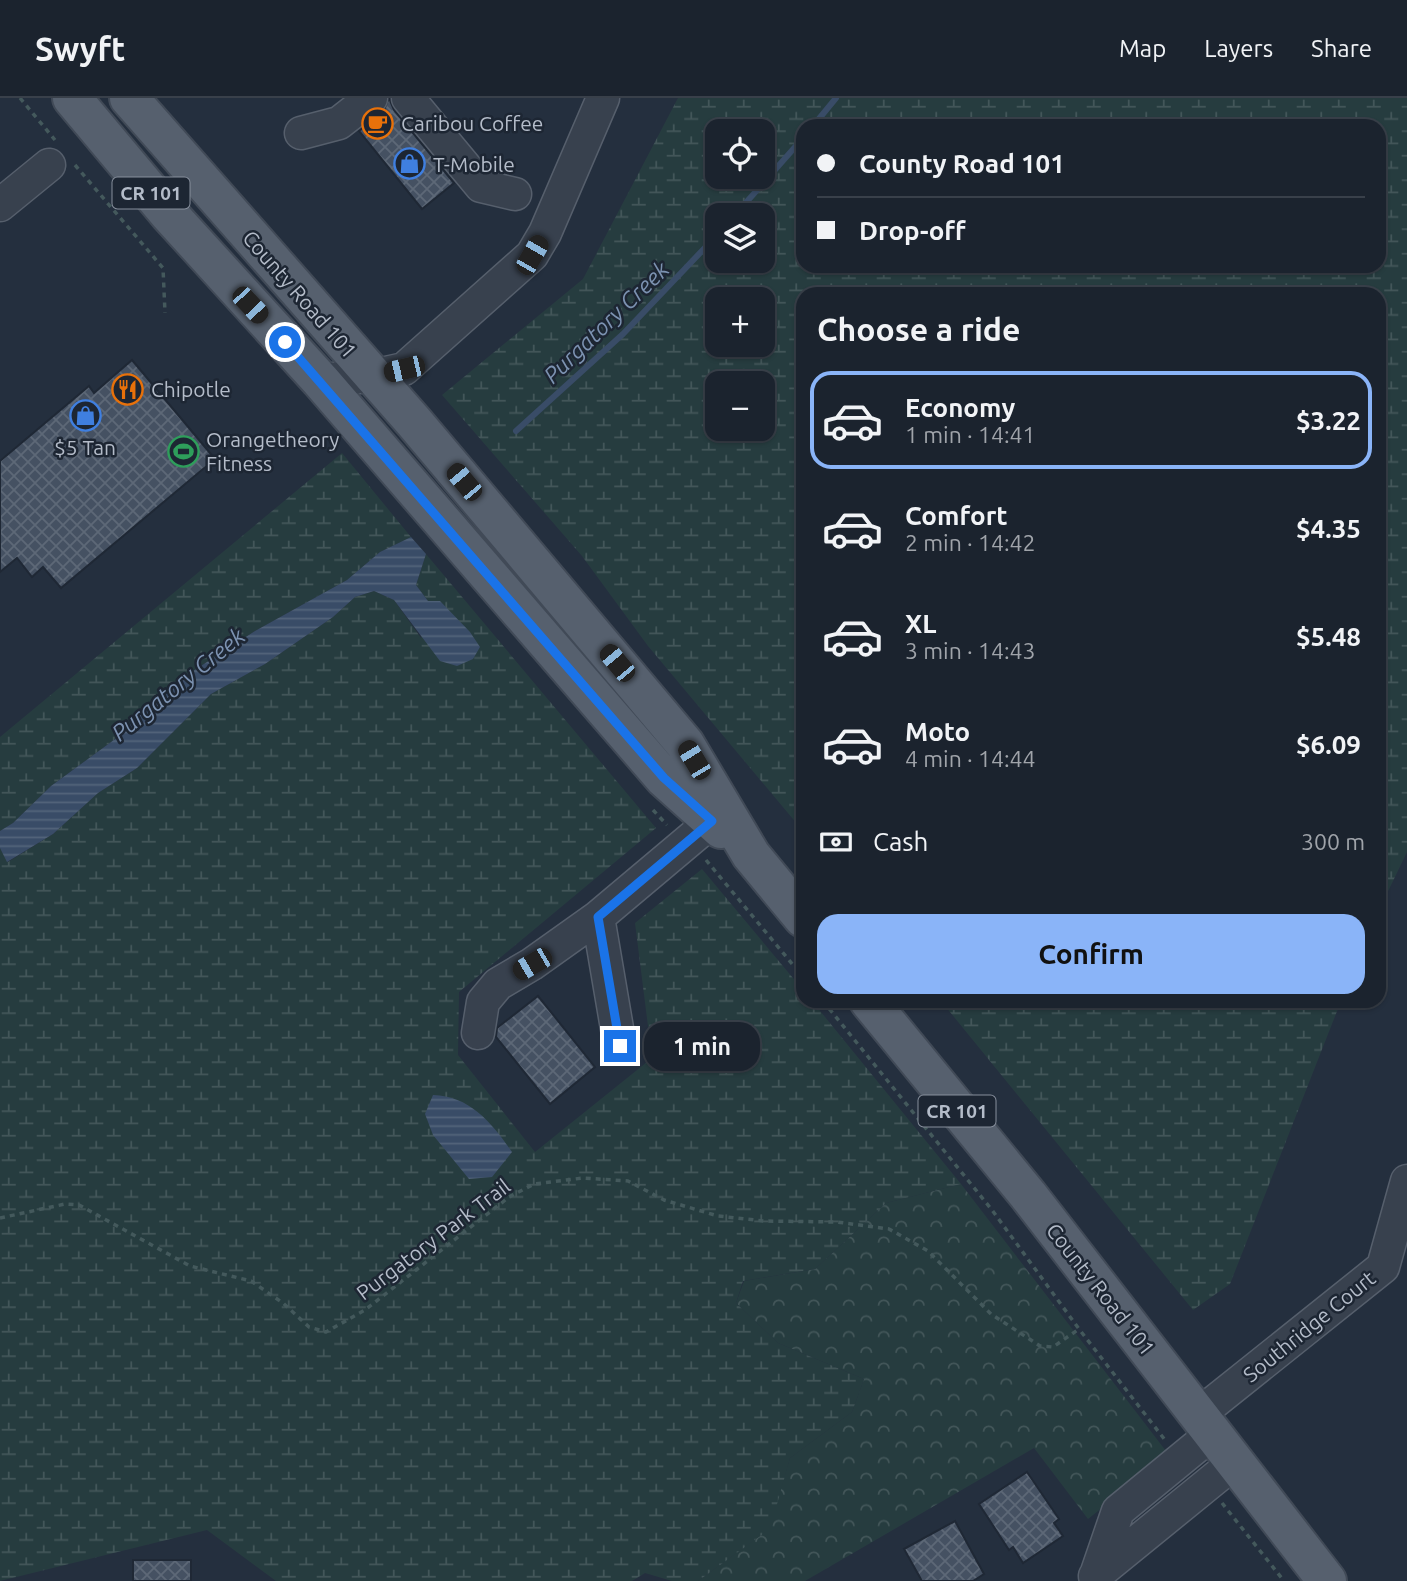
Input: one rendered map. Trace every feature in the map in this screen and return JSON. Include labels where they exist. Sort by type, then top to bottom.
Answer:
[{"type":"main road","name":"County Road 101","points":[[72,98],[169,214],[320,380],[664,778],[718,816],[796,910]]},
{"type":"main road","name":"County Road 101","points":[[129,98],[372,376],[684,744],[718,816]]},
{"type":"main road","name":"County Road 101","points":[[875,1008],[1028,1195],[1327,1581]]},
{"type":"street","points":[[300,134],[339,123],[371,98]]},
{"type":"street","points":[[408,98],[481,186],[515,194]]},
{"type":"street","points":[[320,380],[372,376],[404,369],[532,255],[545,233],[603,98]]},
{"type":"street","points":[[0,205],[59,155]]},
{"type":"street","points":[[478,1033],[483,1002],[498,984],[532,964],[598,917],[718,816]]},
{"type":"street","points":[[598,917],[620,1046]]},
{"type":"street","name":"Southridge Court","points":[[1092,1578],[1215,1437],[1383,1267],[1407,1181]]},
{"type":"path","points":[[20,98],[59,155],[163,268],[165,313]]},
{"type":"path","name":"Purgatory Park Trail","points":[[0,1218],[65,1204],[79,1205],[190,1266],[251,1281],[283,1303],[309,1327],[326,1332],[365,1310],[485,1213],[534,1184],[583,1178],[628,1181],[664,1200],[718,1216],[764,1221],[837,1222],[889,1229],[928,1251],[991,1314],[1040,1346],[1053,1347],[1079,1329],[992,1210],[829,1008]]},
{"type":"green space","points":[[678,98],[1407,98],[1407,852],[1386,896],[1386,287],[796,287],[796,823],[648,646],[582,556],[442,395],[583,279]]},
{"type":"green space","points":[[342,453],[411,537],[380,552],[347,580],[255,631],[159,693],[122,734],[51,786],[13,823],[0,831],[0,737]]},
{"type":"green space","points":[[426,554],[656,828],[459,992],[458,1055],[535,1152],[652,1058],[635,923],[702,869],[796,982],[796,1008],[818,1008],[961,1184],[886,1203],[815,1269],[743,1281],[736,1303],[778,1343],[864,1379],[852,1412],[790,1458],[770,1529],[698,1581],[672,1581],[645,1573],[632,1581],[276,1581],[207,1530],[0,1581],[0,848],[8,862],[53,834],[98,793],[137,768],[211,694],[265,664],[333,617],[355,597],[374,591],[394,600],[421,638],[428,601],[416,585]]},
{"type":"green space","points":[[947,1008],[1338,1008],[1230,1284],[1193,1310]]},
{"type":"green space","points":[[961,1184],[1166,1451],[1162,1460],[1088,1519],[1034,1448],[805,1581],[698,1581],[769,1529],[790,1458],[852,1412],[864,1379],[778,1343],[736,1303],[744,1281],[815,1269],[886,1203]]},
{"type":"water","points":[[411,537],[426,554],[416,585],[428,601],[440,601],[470,632],[480,647],[473,659],[457,666],[440,661],[394,600],[374,591],[355,597],[333,617],[265,664],[211,694],[137,768],[98,793],[53,834],[7,862],[0,848],[0,831],[13,823],[51,786],[122,734],[159,693],[255,631],[347,580],[380,552]]},
{"type":"water","points":[[433,1095],[458,1100],[479,1113],[512,1152],[492,1177],[469,1179],[433,1135],[425,1114]]},
{"type":"building","points":[[389,98],[394,110],[454,183],[422,209],[359,131],[383,112]]},
{"type":"building","points":[[132,360],[215,459],[61,588],[43,567],[32,577],[17,558],[0,572],[0,461],[89,386],[94,393]]},
{"type":"building","points":[[538,996],[595,1067],[550,1104],[496,1037],[497,1028]]},
{"type":"building","points":[[1027,1472],[1059,1519],[1054,1523],[1063,1536],[1023,1563],[1013,1547],[1009,1550],[979,1504]]},
{"type":"building","points":[[955,1521],[984,1574],[973,1581],[922,1581],[904,1549]]},
{"type":"building","points":[[133,1560],[191,1560],[191,1581],[133,1581]]},
{"type":"waterway","name":"Purgatory Creek","points":[[819,119],[836,98]]},
{"type":"waterway","name":"Purgatory Creek","points":[[746,203],[796,146]]},
{"type":"waterway","name":"Purgatory Creek","points":[[516,431],[623,334],[705,248]]},
{"type":"place","name":"Caribou Coffee","points":[[378,123]]},
{"type":"place","name":"T-Mobile","points":[[410,164]]},
{"type":"place","name":"Chipotle","points":[[128,389]]},
{"type":"place","name":"$5 Tan","points":[[85,415]]},
{"type":"place","name":"Orangetheory Fitness","points":[[183,451]]},
{"type":"route","points":[[285,342],[664,778],[712,821],[598,917],[620,1046]]}]
